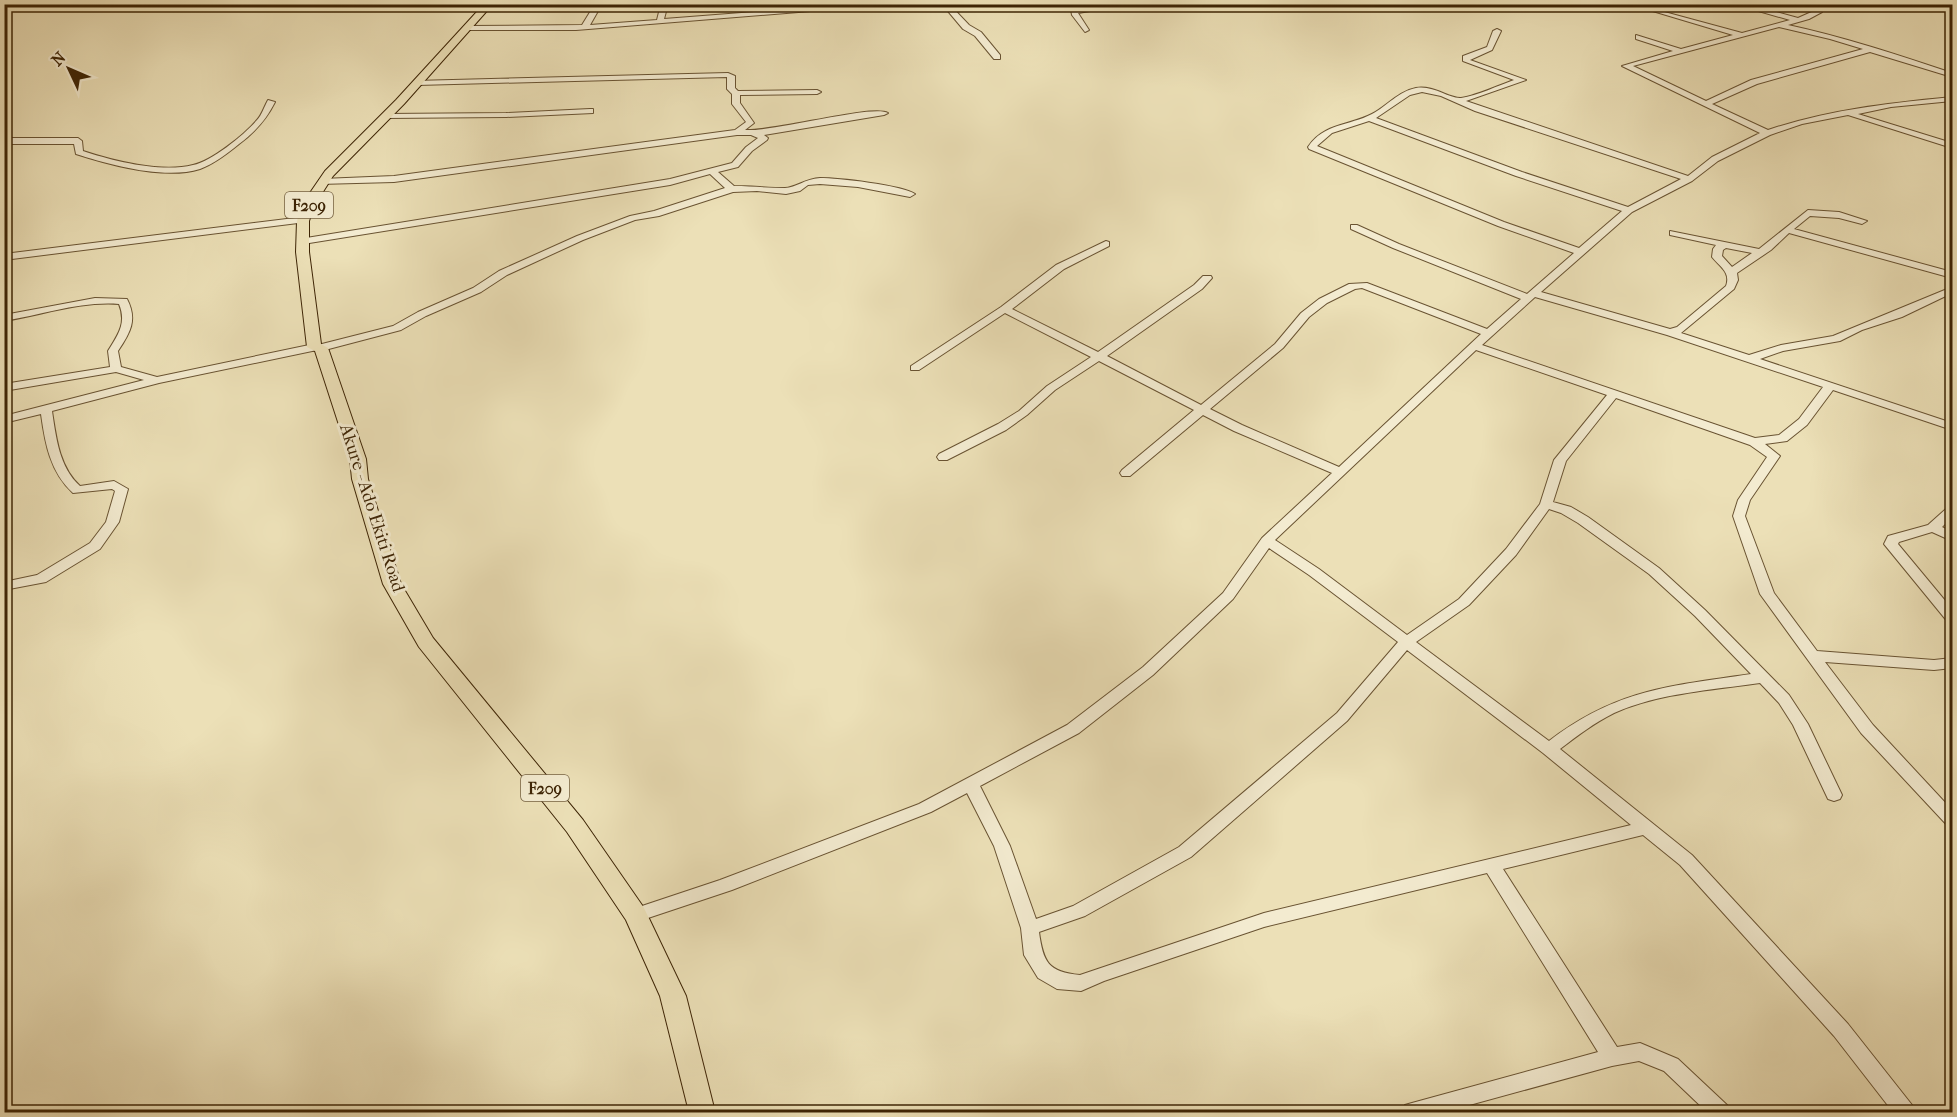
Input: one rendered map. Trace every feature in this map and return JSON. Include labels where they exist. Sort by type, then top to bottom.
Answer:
[{"type":"main road","name":"Akure - Ado Ekiti Road","points":[[489,4],[322,182],[311,197],[303,220],[303,271],[308,310],[315,330],[317,348],[359,469],[392,584],[420,632],[575,826],[636,915],[674,996],[702,1113]]},
{"type":"street","points":[[585,27],[598,4]]},
{"type":"street","points":[[660,20],[664,4]]},
{"type":"street","points":[[468,28],[585,27],[732,12],[893,4]]},
{"type":"street","points":[[945,4],[966,27],[978,34],[997,57]]},
{"type":"street","points":[[1085,30],[1073,8],[1128,4]]},
{"type":"street","points":[[1737,4],[1796,20]]},
{"type":"street","points":[[1767,133],[1626,66],[1807,18],[1820,11],[1819,4]]},
{"type":"street","points":[[1919,4],[1953,10]]},
{"type":"street","points":[[1648,8],[1742,36]]},
{"type":"street","points":[[1780,26],[1871,49],[1953,75]]},
{"type":"street","points":[[1462,100],[1518,84],[1522,80],[1467,61],[1466,58],[1490,49],[1494,45],[1497,31]]},
{"type":"street","points":[[1639,37],[1680,51]]},
{"type":"street","points":[[1705,104],[1754,82],[1871,49]]},
{"type":"street","points":[[417,83],[728,75],[731,76],[731,88],[736,93],[736,104],[750,123],[737,132]]},
{"type":"street","points":[[1581,252],[1501,224],[1312,147],[1320,137],[1331,130],[1369,118],[1397,99],[1421,90],[1462,100],[1479,109],[1569,141],[1689,179]]},
{"type":"street","points":[[736,93],[817,92]]},
{"type":"street","points":[[636,915],[726,885],[925,808],[1073,729],[1148,671],[1228,596],[1267,541],[1488,333],[1629,210],[1689,179],[1715,159],[1767,133],[1800,122],[1891,105],[1949,101]]},
{"type":"street","points":[[4,141],[78,141],[79,152],[125,164],[188,169],[201,165],[232,146],[259,122],[271,102]]},
{"type":"street","points":[[386,116],[506,115],[590,111]]},
{"type":"street","points":[[322,182],[394,178],[737,132],[777,131],[884,113]]},
{"type":"street","points":[[1849,113],[1953,146]]},
{"type":"street","points":[[1369,118],[1400,131],[1460,150],[1519,174],[1629,210]]},
{"type":"street","points":[[303,241],[640,188],[735,165],[749,148],[777,131]]},
{"type":"street","points":[[753,133],[764,138]]},
{"type":"street","points":[[713,171],[715,176],[732,189]]},
{"type":"street","points":[[4,420],[158,380],[317,348],[397,328],[422,314],[477,290],[502,273],[580,238],[633,218],[656,214],[732,189],[757,188],[786,191],[797,189],[805,183],[820,181],[858,184],[910,194]]},
{"type":"street","points":[[1732,272],[1768,248],[1774,240],[1808,213],[1839,215],[1862,221]]},
{"type":"street","points":[[4,257],[303,220]]},
{"type":"street","points":[[1354,227],[1396,246],[1530,295],[1671,333],[1953,427]]},
{"type":"street","points":[[1788,230],[1953,275]]},
{"type":"street","points":[[1673,232],[1760,252]]},
{"type":"street","points":[[915,368],[1005,309],[1060,267],[1106,244]]},
{"type":"street","points":[[1671,333],[1681,329],[1730,287],[1733,280],[1732,272],[1717,256],[1718,249],[1723,245]]},
{"type":"street","points":[[943,457],[1002,427],[1023,413],[1051,388],[1198,287],[1207,278]]},
{"type":"street","points":[[1126,473],[1279,346],[1305,315],[1323,301],[1353,286],[1363,285],[1488,333]]},
{"type":"street","points":[[1750,359],[1790,346],[1836,339],[1858,328],[1898,315],[1953,290]]},
{"type":"street","points":[[4,318],[39,313],[85,302],[111,299],[123,301],[130,318],[129,325],[113,351],[116,369]]},
{"type":"street","points":[[1005,309],[1202,410],[1340,472]]},
{"type":"street","points":[[1475,346],[1754,442],[1774,456],[1744,500],[1739,516],[1767,594],[1868,729],[1953,820]]},
{"type":"street","points":[[4,388],[116,369],[158,380]]},
{"type":"street","points":[[1754,442],[1783,438],[1803,422],[1830,386]]},
{"type":"street","points":[[1030,928],[1079,911],[1185,852],[1342,717],[1406,642],[1464,602],[1511,552],[1546,504],[1560,460],[1613,395]]},
{"type":"street","points":[[4,586],[41,579],[95,546],[112,522],[121,496],[122,489],[114,485],[76,490],[66,483],[50,438],[46,409]]},
{"type":"street","points":[[1546,504],[1566,510],[1583,520],[1654,571],[1700,613],[1784,699],[1800,724],[1834,795]]},
{"type":"street","points":[[1953,511],[1933,528],[1893,539],[1891,544],[1953,618]]},
{"type":"street","points":[[1933,528],[1953,537]]},
{"type":"street","points":[[1267,541],[1314,572],[1549,750],[1686,860],[1866,1059],[1905,1113]]},
{"type":"street","points":[[1812,656],[1934,665],[1953,663]]},
{"type":"street","points":[[1549,750],[1580,725],[1619,705],[1682,690],[1762,678]]},
{"type":"street","points":[[971,784],[1002,846],[1030,928],[1033,955],[1045,972],[1057,981],[1081,983],[1151,956],[1264,920],[1644,828]]},
{"type":"street","points":[[1492,866],[1612,1057]]},
{"type":"street","points":[[1412,1113],[1612,1057],[1640,1052],[1671,1065],[1720,1113]]}]
